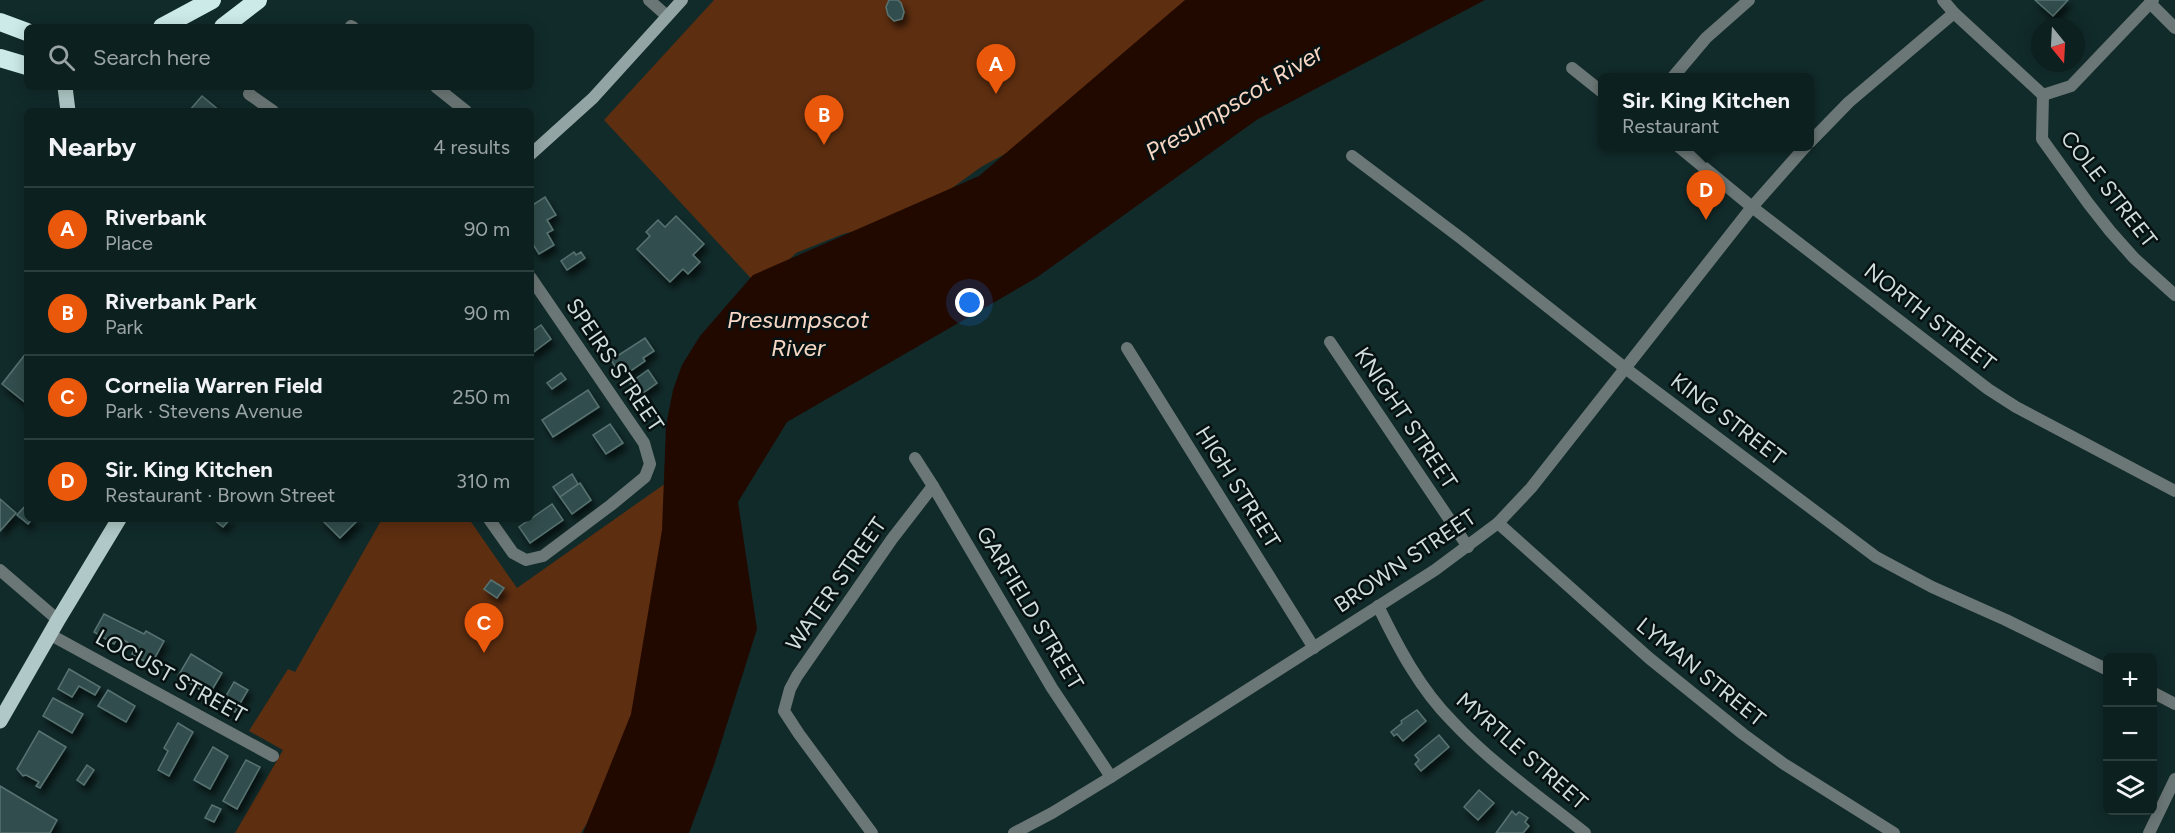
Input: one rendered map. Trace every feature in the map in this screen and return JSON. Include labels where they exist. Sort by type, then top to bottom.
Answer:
[{"type":"highway","points":[[168,24],[212,0]]},
{"type":"highway","points":[[227,24],[258,0]]},
{"type":"highway","points":[[0,22],[24,31]]},
{"type":"highway","points":[[0,58],[24,65]]},
{"type":"main road","points":[[534,151],[593,98],[682,0]]},
{"type":"main road","points":[[65,90],[68,108]]},
{"type":"main road","points":[[0,721],[117,522]]},
{"type":"street","points":[[649,0],[667,16]]},
{"type":"street","points":[[1677,73],[1706,38],[1749,0]]},
{"type":"street","points":[[1943,0],[1954,13],[2043,95],[2071,86],[2151,2],[2175,28]]},
{"type":"street","points":[[1814,137],[1849,102],[1954,13]]},
{"type":"street","points":[[1572,68],[1598,89]]},
{"type":"street","points":[[440,90],[462,108]]},
{"type":"street","points":[[249,94],[269,108]]},
{"type":"street","name":"COLE STREET","points":[[2043,95],[2042,139],[2110,231],[2134,258],[2175,295]]},
{"type":"street","name":"NORTH STREET","points":[[1683,151],[1988,389],[2016,407],[2175,491]]},
{"type":"street","name":"BROWN STREET","points":[[1014,833],[1111,777],[1314,648],[1468,547],[1498,523],[1531,488],[1752,207],[1802,151]]},
{"type":"street","name":"KING STREET","points":[[1352,156],[1625,368],[1876,557],[1932,587],[2103,668]]},
{"type":"street","name":"SPEIRS STREET","points":[[491,522],[513,554],[526,560],[543,556],[645,477],[650,464],[644,442],[534,282]]},
{"type":"street","name":"KNIGHT STREET","points":[[1330,342],[1468,547]]},
{"type":"street","name":"HIGH STREET","points":[[1127,348],[1314,648]]},
{"type":"street","name":"GARFIELD STREET","points":[[915,458],[1052,688],[1111,777]]},
{"type":"street","name":"WATER STREET","points":[[872,833],[784,711],[790,689],[797,676],[892,539],[933,486]]},
{"type":"street","name":"LYMAN STREET","points":[[1498,523],[1640,650],[1726,721],[1784,764],[1894,833]]},
{"type":"street","points":[[0,570],[58,620]]},
{"type":"street","name":"MYRTLE STREET","points":[[1378,606],[1408,662],[1428,693],[1451,721],[1490,757],[1585,833]]},
{"type":"street","name":"LOCUST STREET","points":[[50,634],[273,756]]},
{"type":"street","points":[[2157,695],[2175,704]]},
{"type":"street","points":[[2149,833],[2175,779]]},
{"type":"shaded area","points":[[714,0],[1196,0],[1016,148],[981,167],[948,191],[897,220],[843,234],[796,253],[760,288],[604,120]]},
{"type":"shaded area","points":[[666,483],[664,645],[581,833],[235,833],[283,750],[249,731],[288,669],[295,672],[380,522],[471,522],[517,588]]},
{"type":"water","name":"Presumpscot River","points":[[1185,0],[1485,0],[1258,119],[1036,278],[787,422],[738,502],[757,629],[714,765],[689,833],[583,833],[631,714],[662,530],[666,426],[673,390],[682,365],[700,336],[753,275],[979,176]]},
{"type":"building","points":[[889,0],[898,0],[901,3],[904,12],[902,19],[894,21],[888,15],[886,7]]},
{"type":"building","points":[[2035,0],[2068,0],[2053,16]]},
{"type":"building","points":[[202,96],[216,108],[192,108]]},
{"type":"building","points":[[545,197],[556,215],[547,220],[553,230],[547,233],[554,245],[539,254],[534,246],[534,204]]},
{"type":"building","points":[[676,216],[704,244],[693,255],[700,262],[688,274],[683,269],[670,282],[637,249],[650,236],[646,232],[658,220],[665,227]]},
{"type":"building","points":[[574,252],[576,255],[581,252],[585,258],[567,270],[561,261]]},
{"type":"building","points":[[541,325],[551,339],[534,352],[534,330]]},
{"type":"building","points":[[645,338],[654,351],[643,358],[645,361],[629,372],[628,369],[620,374],[611,360]]},
{"type":"building","points":[[24,356],[24,402],[2,384]]},
{"type":"building","points":[[648,370],[657,383],[639,396],[630,383]]},
{"type":"building","points":[[561,373],[566,379],[552,389],[547,383]]},
{"type":"building","points":[[588,390],[599,407],[553,437],[542,420]]},
{"type":"building","points":[[610,424],[623,443],[606,454],[593,435]]},
{"type":"building","points":[[572,474],[578,484],[560,497],[553,487]]},
{"type":"building","points":[[580,483],[591,500],[572,514],[560,497]]},
{"type":"building","points":[[0,499],[16,513],[0,531]]},
{"type":"building","points":[[552,504],[563,520],[530,543],[519,527],[526,522],[534,522],[534,517]]},
{"type":"building","points":[[24,507],[24,521],[17,515]]},
{"type":"building","points":[[217,522],[227,522],[223,527]]},
{"type":"building","points":[[324,522],[356,522],[340,538]]},
{"type":"building","points":[[491,580],[504,588],[497,598],[484,589]]},
{"type":"building","points":[[104,614],[144,634],[146,631],[164,641],[151,665],[132,654],[136,647],[118,637],[114,644],[94,632]]},
{"type":"building","points":[[191,654],[222,673],[209,695],[178,676]]},
{"type":"building","points":[[69,669],[100,687],[95,695],[79,686],[72,697],[58,689]]},
{"type":"building","points":[[234,682],[248,690],[235,712],[221,705]]},
{"type":"building","points":[[108,690],[135,706],[126,722],[98,706]]},
{"type":"building","points":[[53,698],[83,714],[72,733],[43,716]]},
{"type":"building","points":[[1417,710],[1426,721],[1403,741],[1397,734],[1394,736],[1391,732],[1402,723],[1401,721]]},
{"type":"building","points":[[178,723],[193,732],[169,776],[158,770],[168,751],[164,748]]},
{"type":"building","points":[[39,731],[66,747],[40,788],[36,786],[39,782],[26,775],[23,776],[17,769]]},
{"type":"building","points":[[1439,735],[1449,747],[1421,771],[1415,764],[1419,760],[1415,755]]},
{"type":"building","points":[[213,747],[228,756],[210,789],[194,780]]},
{"type":"building","points":[[246,760],[260,767],[237,809],[223,801]]},
{"type":"building","points":[[87,765],[94,770],[84,785],[77,780]]},
{"type":"building","points":[[0,786],[57,820],[50,833],[0,833]]},
{"type":"building","points":[[1479,790],[1494,803],[1478,820],[1464,807]]},
{"type":"building","points":[[212,805],[221,809],[214,822],[205,818]]},
{"type":"building","points":[[1512,811],[1516,815],[1519,812],[1528,818],[1525,822],[1529,826],[1523,833],[1496,833]]},
{"type":"place","name":"Riverbank","points":[[996,94]]},
{"type":"place","name":"Riverbank Park","points":[[824,145]]},
{"type":"place","name":"Sir. King Kitchen","points":[[1706,220]]},
{"type":"place","name":"Cornelia Warren Field","points":[[484,653]]}]
